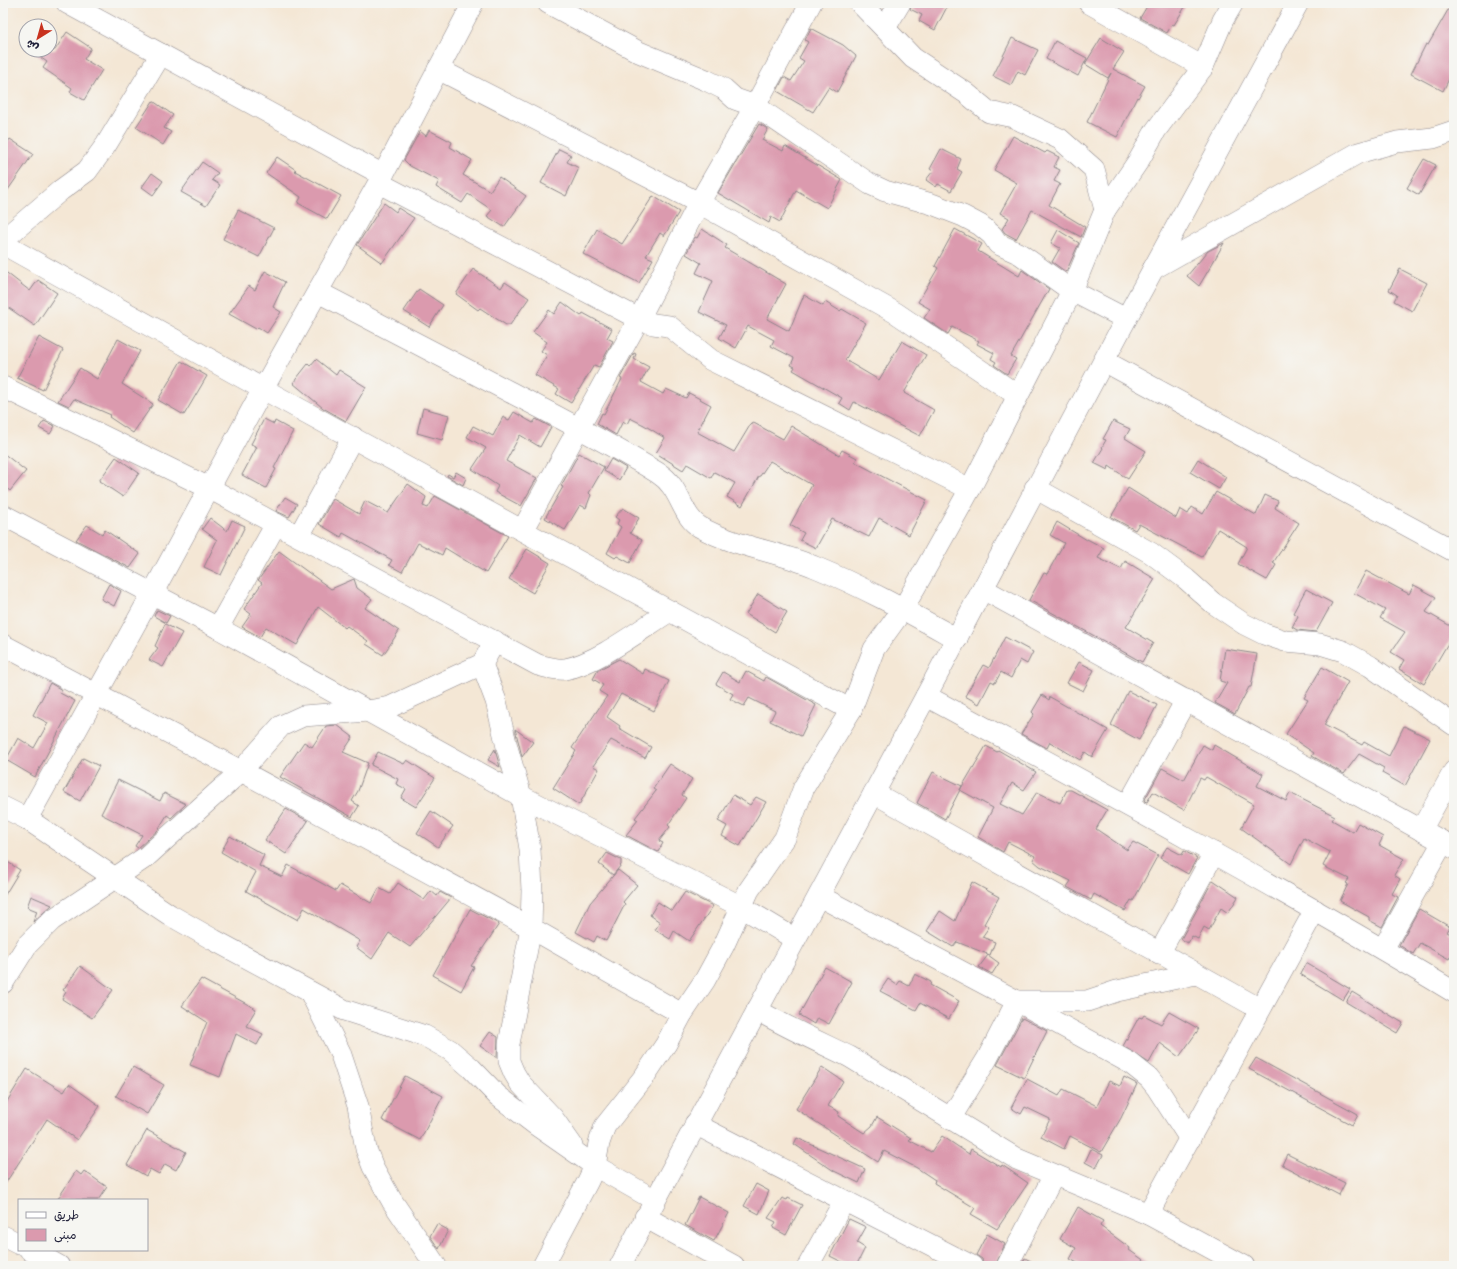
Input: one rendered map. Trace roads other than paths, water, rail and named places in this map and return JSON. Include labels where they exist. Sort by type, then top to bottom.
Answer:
[{"type":"street","points":[[67,3],[161,54],[381,179],[639,319],[653,324],[669,326],[711,360],[970,489]]},
{"type":"street","points":[[27,820],[263,389],[381,179],[473,3]]},
{"type":"street","points":[[548,3],[639,52],[706,80],[724,89],[735,98],[755,106],[870,184],[885,191],[932,204],[963,216],[980,225],[992,235],[998,244],[1020,254],[1072,291],[1126,319]]},
{"type":"street","points":[[523,529],[639,319],[699,203],[755,106],[811,3]]},
{"type":"street","points":[[860,3],[913,58],[966,93],[989,112],[1013,116],[1060,139],[1094,169],[1105,210]]},
{"type":"street","points":[[885,28],[900,3]]},
{"type":"street","points":[[1090,3],[1202,67]]},
{"type":"street","points":[[586,1161],[599,1143],[605,1126],[648,1071],[666,1044],[682,1014],[705,980],[724,945],[740,906],[749,890],[785,838],[804,788],[851,710],[874,649],[904,609],[970,489],[1017,395],[1072,291],[1105,210],[1139,160],[1156,130],[1202,67],[1223,20],[1233,3]]},
{"type":"street","points":[[620,1266],[926,696],[1126,319],[1298,3]]},
{"type":"street","points":[[3,240],[61,190],[87,171],[106,145],[161,54]]},
{"type":"street","points":[[438,69],[699,203],[896,313],[1017,395]]},
{"type":"street","points":[[1153,269],[1358,153],[1397,142],[1433,138],[1454,131]]},
{"type":"street","points":[[3,244],[263,389],[523,529],[851,710]]},
{"type":"street","points":[[318,292],[578,428],[662,476],[672,485],[688,515],[699,527],[717,536],[815,566],[904,609],[956,639]]},
{"type":"street","points":[[1104,361],[1454,551]]},
{"type":"street","points":[[3,387],[209,488],[538,665],[564,669],[589,661],[670,611]]},
{"type":"street","points":[[299,536],[353,437]]},
{"type":"street","points":[[1036,488],[1151,553],[1186,579],[1212,603],[1244,624],[1264,634],[1285,641],[1320,644],[1343,651],[1370,666],[1454,724]]},
{"type":"street","points":[[3,516],[218,628],[521,796],[740,906],[795,939]]},
{"type":"street","points":[[218,628],[276,524]]},
{"type":"street","points":[[983,589],[1448,845],[1383,949]]},
{"type":"street","points":[[3,983],[27,945],[52,920],[146,856],[241,771],[281,726],[303,716],[368,711],[390,707],[482,664],[495,641]]},
{"type":"street","points":[[3,645],[241,771],[531,928],[682,1014]]},
{"type":"street","points":[[482,664],[496,701],[521,796],[530,849],[532,891],[531,928],[509,1044],[509,1061],[520,1083],[553,1118],[586,1161],[588,1182],[543,1266]]},
{"type":"street","points":[[926,696],[1214,853],[1383,949],[1454,992]]},
{"type":"street","points":[[1128,805],[1186,700]]},
{"type":"street","points":[[1421,830],[1454,771]]},
{"type":"street","points":[[874,793],[1260,1009]]},
{"type":"street","points":[[3,807],[27,820],[176,918],[310,992],[344,1010],[425,1036],[450,1050],[471,1068],[498,1096],[650,1209],[734,1266]]},
{"type":"street","points":[[1160,954],[1214,853]]},
{"type":"street","points":[[819,896],[1130,1062],[1157,1088],[1190,1139]]},
{"type":"street","points":[[1148,1214],[1315,910]]},
{"type":"street","points":[[1017,1001],[1087,1000],[1147,984],[1196,974]]},
{"type":"street","points":[[310,992],[340,1052],[358,1106],[366,1149],[373,1167],[392,1201],[436,1266]]},
{"type":"street","points":[[950,1119],[987,1059],[1017,1001]]},
{"type":"street","points":[[757,1010],[795,1032],[823,1043],[850,1057],[1017,1159],[1148,1214],[1220,1260],[1244,1266]]},
{"type":"street","points":[[695,1124],[972,1266]]},
{"type":"street","points":[[1007,1266],[1054,1175]]},
{"type":"street","points":[[808,1266],[844,1200]]},
{"type":"street","points":[[3,1236],[18,1244]]},
{"type":"street","points":[[32,1251],[59,1266]]}]
